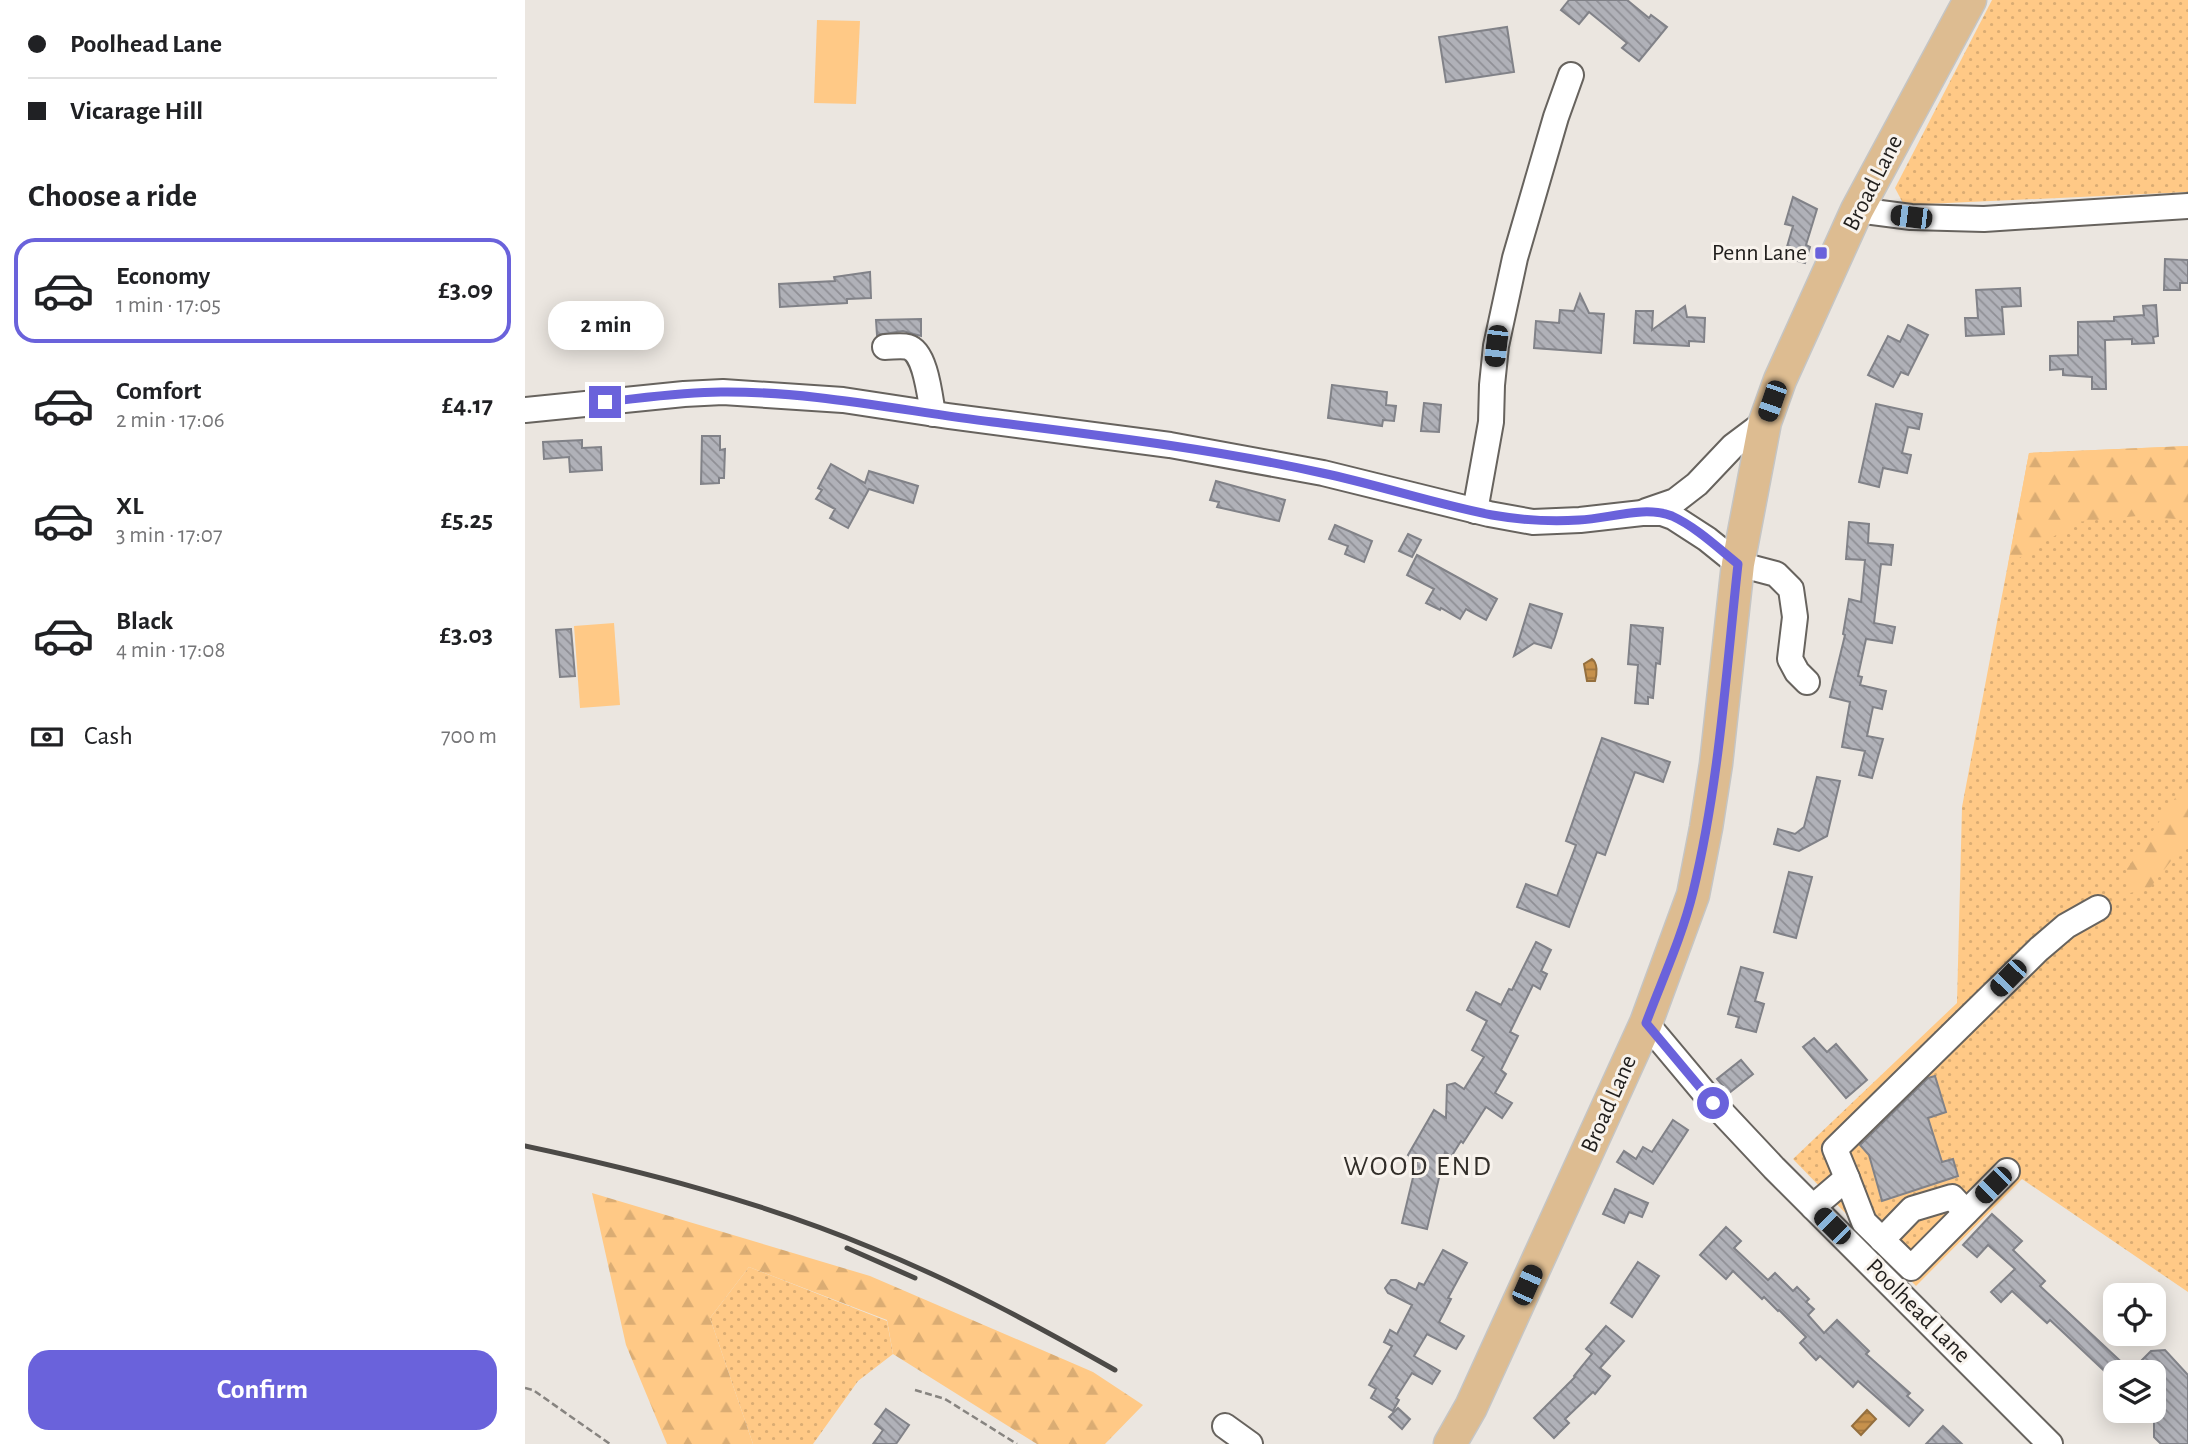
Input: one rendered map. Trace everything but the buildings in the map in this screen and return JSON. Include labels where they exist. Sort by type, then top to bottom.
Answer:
[{"type":"main road","name":"Broad Lane","points":[[1450,1444],[1471,1407],[1646,1023],[1693,895],[1716,764],[1738,564],[1765,422],[1780,380],[1857,210],[1971,0]]},
{"type":"street","points":[[1475,510],[1491,422],[1496,346],[1515,258],[1571,75]]},
{"type":"street","points":[[1857,210],[1911,217],[1984,219],[2188,206]]},
{"type":"street","points":[[885,347],[909,347],[918,354],[925,372],[933,414]]},
{"type":"street","points":[[525,410],[723,392],[843,400],[1170,444],[1323,473],[1533,522],[1662,513],[1707,539],[1738,564],[1776,574],[1791,589],[1795,618],[1790,659],[1807,682]]},
{"type":"street","points":[[1642,513],[1675,501],[1697,484],[1733,446],[1765,422]]},
{"type":"street","points":[[2007,1171],[1911,1268],[1864,1222],[1835,1149],[2039,949],[2066,926],[2098,908]]},
{"type":"street","name":"Poolhead Lane","points":[[1646,1023],[1713,1103],[2036,1440]]},
{"type":"street","points":[[1813,1207],[1847,1178]]},
{"type":"street","points":[[1882,1240],[1912,1209],[1952,1197],[1966,1212]]},
{"type":"street","points":[[1225,1426],[1250,1444]]},
{"type":"path","points":[[525,1388],[533,1390],[610,1444]]},
{"type":"path","points":[[915,1390],[945,1399],[1017,1444]]},
{"type":"green space","points":[[1992,0],[2188,0],[2188,192],[1904,205],[1895,188]]},
{"type":"green space","points":[[817,20],[860,21],[856,104],[814,103]]},
{"type":"green space","points":[[2188,446],[2188,1292],[2022,1179],[1916,1286],[1793,1159],[1957,1003],[1962,807],[2029,453]]},
{"type":"green space","points":[[2188,446],[2188,520],[2137,516],[2077,522],[2008,565],[2029,453]]},
{"type":"green space","points":[[614,623],[620,705],[580,708],[574,626]]},
{"type":"green space","points":[[2188,779],[2188,839],[2150,888],[2130,893],[2127,869]]},
{"type":"green space","points":[[592,1193],[870,1276],[1093,1372],[1143,1405],[1105,1444],[1037,1444],[893,1354],[887,1320],[749,1267],[710,1318],[753,1444],[667,1444],[626,1345]]},
{"type":"green space","points":[[749,1267],[887,1321],[893,1354],[858,1381],[813,1444],[753,1444],[710,1318]]},
{"type":"shaded area","points":[[1592,659],[1596,666],[1596,678],[1595,681],[1587,681],[1584,664]]},
{"type":"shaded area","points":[[1867,1410],[1876,1419],[1861,1435],[1852,1426]]},
{"type":"railway","points":[[525,1146],[701,1189],[830,1231],[965,1290],[1115,1370]]},
{"type":"railway","points":[[847,1248],[915,1278]]},
{"type":"place","name":"Penn Lane","points":[[1821,253]]},
{"type":"district","name":"WOOD END","points":[[1418,1167]]},
{"type":"route","points":[[605,402],[723,392],[843,400],[1170,444],[1323,473],[1489,514],[1533,522],[1642,513],[1662,513],[1673,517],[1738,564],[1716,764],[1693,895],[1646,1023],[1713,1103]]}]
